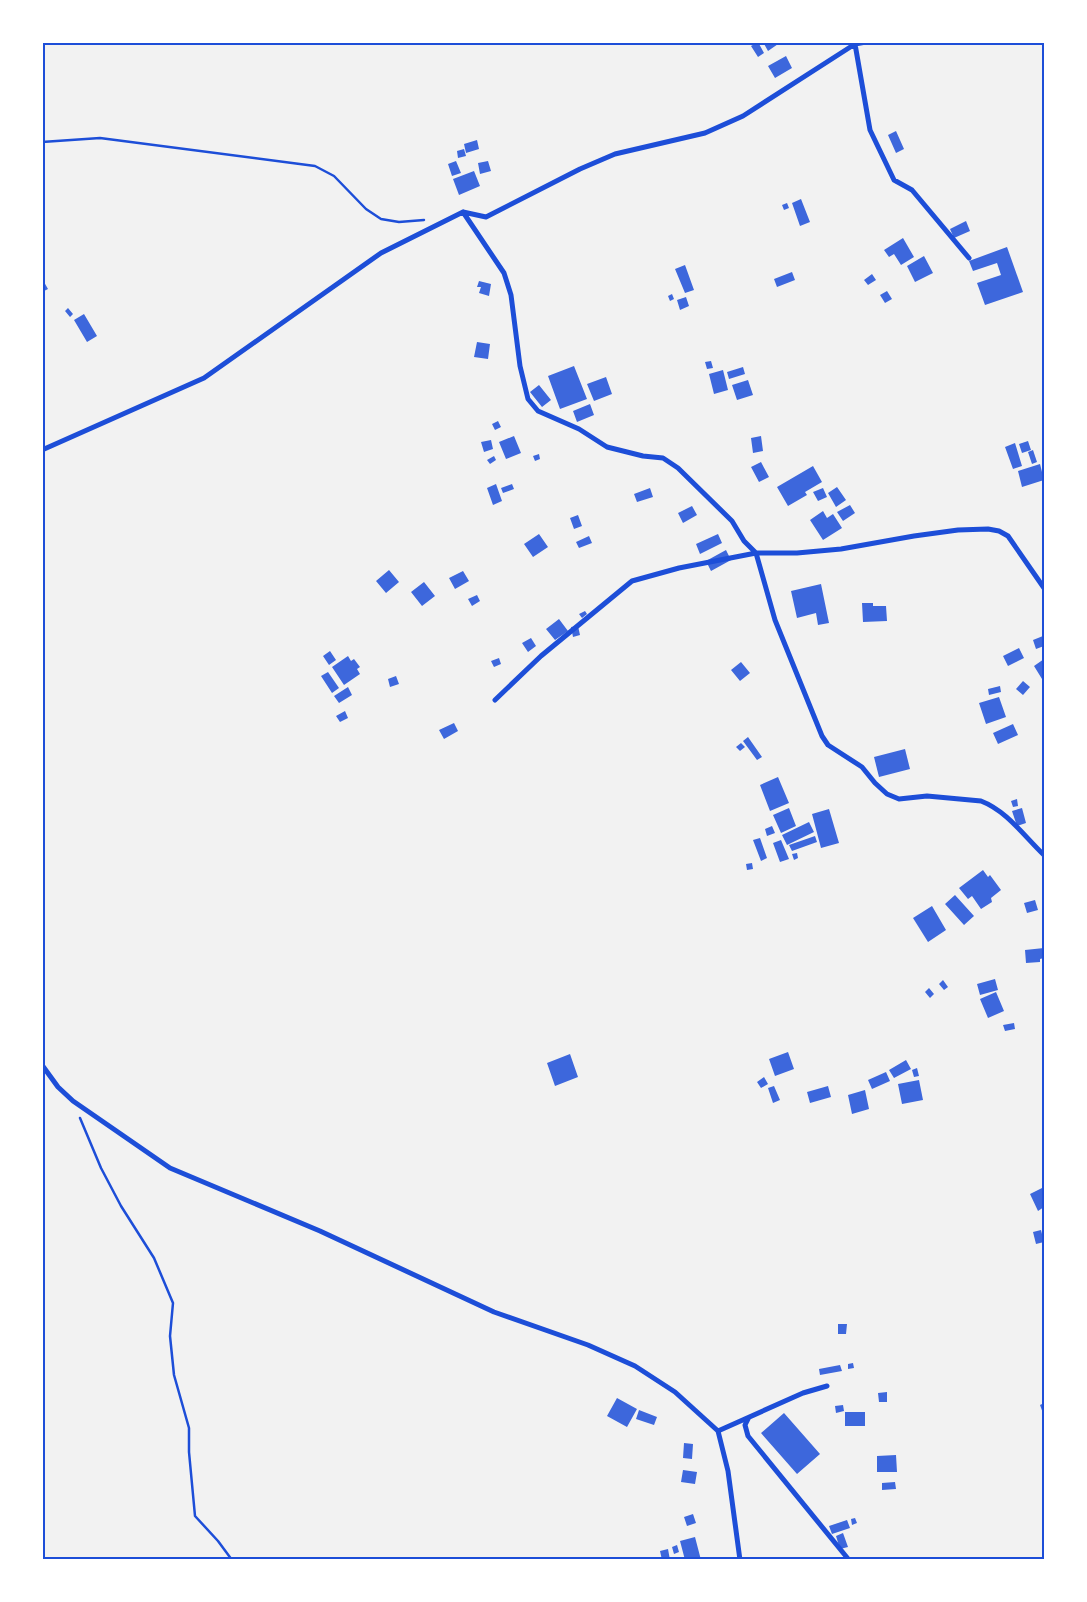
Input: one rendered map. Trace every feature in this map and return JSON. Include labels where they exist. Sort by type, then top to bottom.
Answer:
[{"type":"street","points":[[42,450],[204,378],[381,253],[463,212],[486,216],[580,169],[615,154],[705,133],[743,116],[855,44],[866,42]]},
{"type":"street","points":[[855,44],[870,130],[894,180],[912,190],[970,258]]},
{"type":"street","points":[[463,212],[504,273],[511,295],[520,366],[528,399],[538,411],[579,429],[607,447],[643,456],[663,458],[688,478],[732,521],[744,541],[756,553],[775,620],[822,736],[828,745],[862,767],[887,794],[899,799],[928,796],[981,801],[988,804],[1004,814],[1044,855]]},
{"type":"street","points":[[495,700],[541,656],[632,581],[679,568],[756,553],[797,553],[841,549],[914,536],[988,528],[1008,536],[1044,588]]},
{"type":"street","points":[[42,1065],[58,1086],[73,1101],[170,1168],[320,1231],[494,1312],[588,1345],[635,1366],[674,1392],[718,1431],[728,1471],[740,1560]]},
{"type":"street","points":[[718,1431],[803,1393],[827,1386]]},
{"type":"street","points":[[748,1419],[745,1426],[748,1436],[849,1560]]},
{"type":"path","points":[[42,142],[100,138],[315,166],[334,176],[366,209],[381,219],[399,222],[430,219]]},
{"type":"path","points":[[73,1101],[101,1168],[121,1206],[154,1258],[173,1303],[170,1336],[174,1375],[189,1428],[189,1452],[195,1516],[218,1541],[232,1560]]},
{"type":"building","points":[[758,42],[764,53],[758,57],[751,46]]},
{"type":"building","points":[[763,42],[781,42],[768,51]]},
{"type":"building","points":[[786,56],[792,68],[775,78],[768,66]]},
{"type":"building","points":[[896,131],[904,149],[896,153],[888,135]]},
{"type":"building","points":[[477,140],[479,149],[466,153],[464,144]]},
{"type":"building","points":[[464,149],[466,156],[458,158],[457,151]]},
{"type":"building","points":[[456,161],[461,173],[452,176],[448,164]]},
{"type":"building","points":[[488,161],[491,171],[480,174],[478,163]]},
{"type":"building","points":[[474,171],[480,186],[459,195],[453,179]]},
{"type":"building","points":[[801,199],[810,222],[800,226],[792,203]]},
{"type":"building","points":[[787,203],[789,208],[784,210],[782,205]]},
{"type":"building","points":[[966,221],[970,231],[954,238],[950,229]]},
{"type":"building","points":[[903,238],[914,257],[901,265],[894,254],[889,257],[884,250]]},
{"type":"building","points":[[1007,247],[1023,292],[985,305],[977,283],[1001,275],[997,263],[973,271],[969,261]]},
{"type":"building","points":[[924,256],[933,273],[915,282],[907,266]]},
{"type":"building","points":[[685,265],[694,290],[685,293],[675,269]]},
{"type":"building","points":[[792,272],[795,280],[777,287],[774,279]]},
{"type":"building","points":[[872,274],[876,280],[868,285],[864,280]]},
{"type":"building","points":[[479,281],[491,284],[489,296],[479,293],[481,287],[477,287]]},
{"type":"building","points":[[42,282],[44,282],[48,289],[42,292]]},
{"type":"building","points":[[887,291],[892,299],[885,303],[880,295]]},
{"type":"building","points":[[672,294],[674,299],[670,301],[668,296]]},
{"type":"building","points":[[686,297],[689,306],[680,310],[677,300]]},
{"type":"building","points":[[68,308],[73,314],[70,317],[65,311]]},
{"type":"building","points":[[84,314],[97,336],[87,342],[74,320]]},
{"type":"building","points":[[477,342],[490,344],[488,359],[474,357]]},
{"type":"building","points":[[711,361],[713,368],[707,369],[705,362]]},
{"type":"building","points":[[574,366],[587,399],[560,409],[548,376]]},
{"type":"building","points":[[743,367],[745,374],[729,379],[727,372]]},
{"type":"building","points":[[723,370],[728,390],[714,394],[709,374]]},
{"type":"building","points":[[606,377],[612,394],[594,401],[587,384]]},
{"type":"building","points":[[748,380],[753,395],[737,400],[732,385]]},
{"type":"building","points":[[539,385],[551,400],[542,407],[530,392]]},
{"type":"building","points":[[590,404],[594,415],[577,422],[573,411]]},
{"type":"building","points":[[498,421],[501,427],[495,430],[492,424]]},
{"type":"building","points":[[514,436],[521,453],[506,459],[499,442]]},
{"type":"building","points":[[761,436],[763,451],[753,453],[751,438]]},
{"type":"building","points":[[491,440],[493,449],[484,452],[481,442]]},
{"type":"building","points":[[1028,441],[1031,450],[1022,453],[1019,444]]},
{"type":"building","points":[[1015,443],[1022,466],[1013,469],[1005,447]]},
{"type":"building","points":[[1033,450],[1037,462],[1032,464],[1028,452]]},
{"type":"building","points":[[539,454],[540,459],[535,461],[533,456]]},
{"type":"building","points":[[494,456],[496,460],[490,464],[487,460]]},
{"type":"building","points":[[761,462],[769,477],[759,482],[751,467]]},
{"type":"building","points":[[1040,464],[1044,480],[1022,487],[1018,471]]},
{"type":"building","points":[[813,466],[822,482],[805,492],[807,495],[788,506],[777,487]]},
{"type":"building","points":[[496,484],[502,501],[493,505],[487,488]]},
{"type":"building","points":[[512,484],[514,489],[503,493],[501,488]]},
{"type":"building","points":[[837,487],[846,500],[836,507],[828,493]]},
{"type":"building","points":[[650,488],[653,497],[637,502],[634,494]]},
{"type":"building","points":[[823,488],[827,497],[818,501],[813,492]]},
{"type":"building","points":[[850,505],[855,513],[843,521],[837,512]]},
{"type":"building","points":[[692,506],[697,515],[683,523],[678,513]]},
{"type":"building","points":[[823,511],[827,518],[833,514],[842,528],[823,540],[810,520]]},
{"type":"building","points":[[578,515],[582,526],[574,529],[570,518]]},
{"type":"building","points":[[539,534],[548,547],[533,557],[524,544]]},
{"type":"building","points":[[718,534],[722,543],[700,554],[696,544]]},
{"type":"building","points":[[589,536],[592,543],[579,548],[576,542]]},
{"type":"building","points":[[726,550],[731,560],[711,571],[706,561]]},
{"type":"building","points":[[389,570],[399,582],[386,593],[376,581]]},
{"type":"building","points":[[463,571],[469,581],[455,589],[449,578]]},
{"type":"building","points":[[424,582],[435,596],[422,606],[411,592]]},
{"type":"building","points":[[821,584],[829,623],[818,625],[816,613],[797,618],[791,591]]},
{"type":"building","points":[[477,595],[480,601],[472,606],[468,599]]},
{"type":"building","points":[[862,603],[873,603],[873,606],[886,606],[887,621],[863,622]]},
{"type":"building","points":[[585,611],[587,614],[582,618],[579,614]]},
{"type":"building","points":[[559,619],[568,631],[555,640],[546,629]]},
{"type":"building","points":[[578,626],[580,635],[573,637],[571,627]]},
{"type":"building","points":[[1043,636],[1044,646],[1036,649],[1033,640]]},
{"type":"building","points":[[531,638],[536,646],[528,652],[522,643]]},
{"type":"building","points":[[1019,648],[1024,658],[1008,666],[1003,656]]},
{"type":"building","points":[[330,651],[336,660],[329,665],[323,656]]},
{"type":"building","points":[[348,656],[351,661],[354,659],[360,667],[357,669],[360,674],[344,685],[332,667]]},
{"type":"building","points":[[499,658],[501,664],[494,667],[491,661]]},
{"type":"building","points":[[1044,659],[1044,678],[1042,679],[1034,666]]},
{"type":"building","points":[[741,662],[750,673],[740,681],[731,670]]},
{"type":"building","points":[[328,672],[339,688],[332,693],[321,676]]},
{"type":"building","points":[[396,676],[399,684],[390,687],[388,679]]},
{"type":"building","points":[[1023,681],[1030,687],[1023,695],[1016,689]]},
{"type":"building","points":[[1000,686],[1001,692],[989,695],[988,689]]},
{"type":"building","points":[[348,687],[352,695],[339,703],[334,696]]},
{"type":"building","points":[[999,697],[1006,717],[986,724],[979,703]]},
{"type":"building","points":[[345,711],[348,718],[340,722],[336,716]]},
{"type":"building","points":[[454,723],[458,731],[444,739],[439,730]]},
{"type":"building","points":[[1013,724],[1018,735],[998,744],[993,733]]},
{"type":"building","points":[[748,737],[762,757],[757,760],[743,741]]},
{"type":"building","points":[[741,743],[745,747],[740,751],[736,747]]},
{"type":"building","points":[[905,749],[910,769],[879,777],[874,757]]},
{"type":"building","points":[[778,777],[789,803],[770,811],[760,785]]},
{"type":"building","points":[[1017,799],[1018,806],[1013,807],[1011,801]]},
{"type":"building","points":[[789,808],[796,826],[781,833],[773,815]]},
{"type":"building","points":[[1022,808],[1026,823],[1017,826],[1012,811]]},
{"type":"building","points":[[829,809],[839,843],[821,848],[812,814]]},
{"type":"building","points":[[809,822],[814,832],[787,845],[782,835]]},
{"type":"building","points":[[772,826],[775,833],[767,836],[765,829]]},
{"type":"building","points":[[815,836],[817,842],[792,851],[789,845]]},
{"type":"building","points":[[760,838],[767,858],[761,861],[753,840]]},
{"type":"building","points":[[781,840],[789,859],[780,862],[773,843]]},
{"type":"building","points":[[797,853],[798,858],[794,860],[792,854]]},
{"type":"building","points":[[752,863],[753,869],[747,870],[746,864]]},
{"type":"building","points":[[983,870],[988,877],[990,875],[1001,890],[991,898],[992,902],[981,909],[972,896],[968,899],[959,888]]},
{"type":"building","points":[[955,895],[974,916],[964,925],[945,904]]},
{"type":"building","points":[[1035,900],[1038,910],[1027,913],[1024,903]]},
{"type":"building","points":[[932,906],[946,930],[928,942],[913,918]]},
{"type":"building","points":[[1044,948],[1044,958],[1040,959],[1040,962],[1026,963],[1025,950]]},
{"type":"building","points":[[995,979],[998,990],[980,995],[977,984]]},
{"type":"building","points":[[943,980],[948,987],[944,990],[939,984]]},
{"type":"building","points":[[929,988],[934,994],[930,998],[925,992]]},
{"type":"building","points":[[996,992],[1004,1011],[988,1018],[980,999]]},
{"type":"building","points":[[1014,1023],[1015,1029],[1005,1031],[1003,1025]]},
{"type":"building","points":[[788,1052],[794,1069],[775,1076],[769,1059]]},
{"type":"building","points":[[570,1054],[578,1077],[555,1086],[547,1063]]},
{"type":"building","points":[[906,1060],[911,1069],[894,1078],[889,1070]]},
{"type":"building","points":[[917,1068],[919,1076],[914,1077],[912,1070]]},
{"type":"building","points":[[886,1072],[890,1081],[872,1089],[868,1080]]},
{"type":"building","points":[[764,1077],[768,1084],[761,1088],[757,1082]]},
{"type":"building","points":[[919,1080],[923,1100],[902,1104],[898,1084]]},
{"type":"building","points":[[774,1086],[780,1100],[773,1103],[768,1088]]},
{"type":"building","points":[[828,1086],[831,1097],[810,1103],[807,1092]]},
{"type":"building","points":[[865,1090],[869,1109],[852,1114],[848,1095]]},
{"type":"building","points":[[1044,1187],[1044,1207],[1038,1211],[1030,1194]]},
{"type":"building","points":[[1041,1230],[1044,1242],[1036,1244],[1033,1232]]},
{"type":"building","points":[[838,1324],[847,1324],[846,1334],[838,1334]]},
{"type":"building","points":[[853,1363],[854,1368],[848,1369],[848,1364]]},
{"type":"building","points":[[840,1365],[842,1371],[820,1375],[819,1369]]},
{"type":"building","points":[[887,1392],[887,1402],[879,1402],[878,1393]]},
{"type":"building","points":[[617,1398],[637,1409],[627,1427],[607,1416]]},
{"type":"building","points":[[1044,1403],[1044,1416],[1040,1405]]},
{"type":"building","points":[[843,1405],[844,1411],[836,1413],[835,1406]]},
{"type":"building","points":[[639,1410],[657,1417],[654,1425],[636,1419]]},
{"type":"building","points":[[845,1412],[865,1412],[865,1426],[845,1426]]},
{"type":"building","points":[[784,1413],[820,1454],[797,1474],[761,1433]]},
{"type":"building","points":[[684,1443],[693,1444],[692,1459],[683,1458]]},
{"type":"building","points":[[896,1455],[897,1472],[877,1472],[877,1456]]},
{"type":"building","points":[[683,1470],[697,1472],[695,1484],[681,1482]]},
{"type":"building","points":[[895,1482],[896,1489],[882,1490],[882,1483]]},
{"type":"building","points":[[693,1514],[696,1523],[687,1526],[684,1517]]},
{"type":"building","points":[[855,1518],[857,1523],[852,1525],[851,1519]]},
{"type":"building","points":[[847,1520],[850,1528],[832,1534],[829,1526]]},
{"type":"building","points":[[843,1533],[848,1547],[840,1549],[836,1536]]},
{"type":"building","points":[[695,1537],[701,1560],[685,1560],[680,1541]]},
{"type":"building","points":[[677,1545],[679,1552],[674,1554],[672,1547]]},
{"type":"building","points":[[668,1549],[670,1560],[662,1560],[660,1551]]}]
